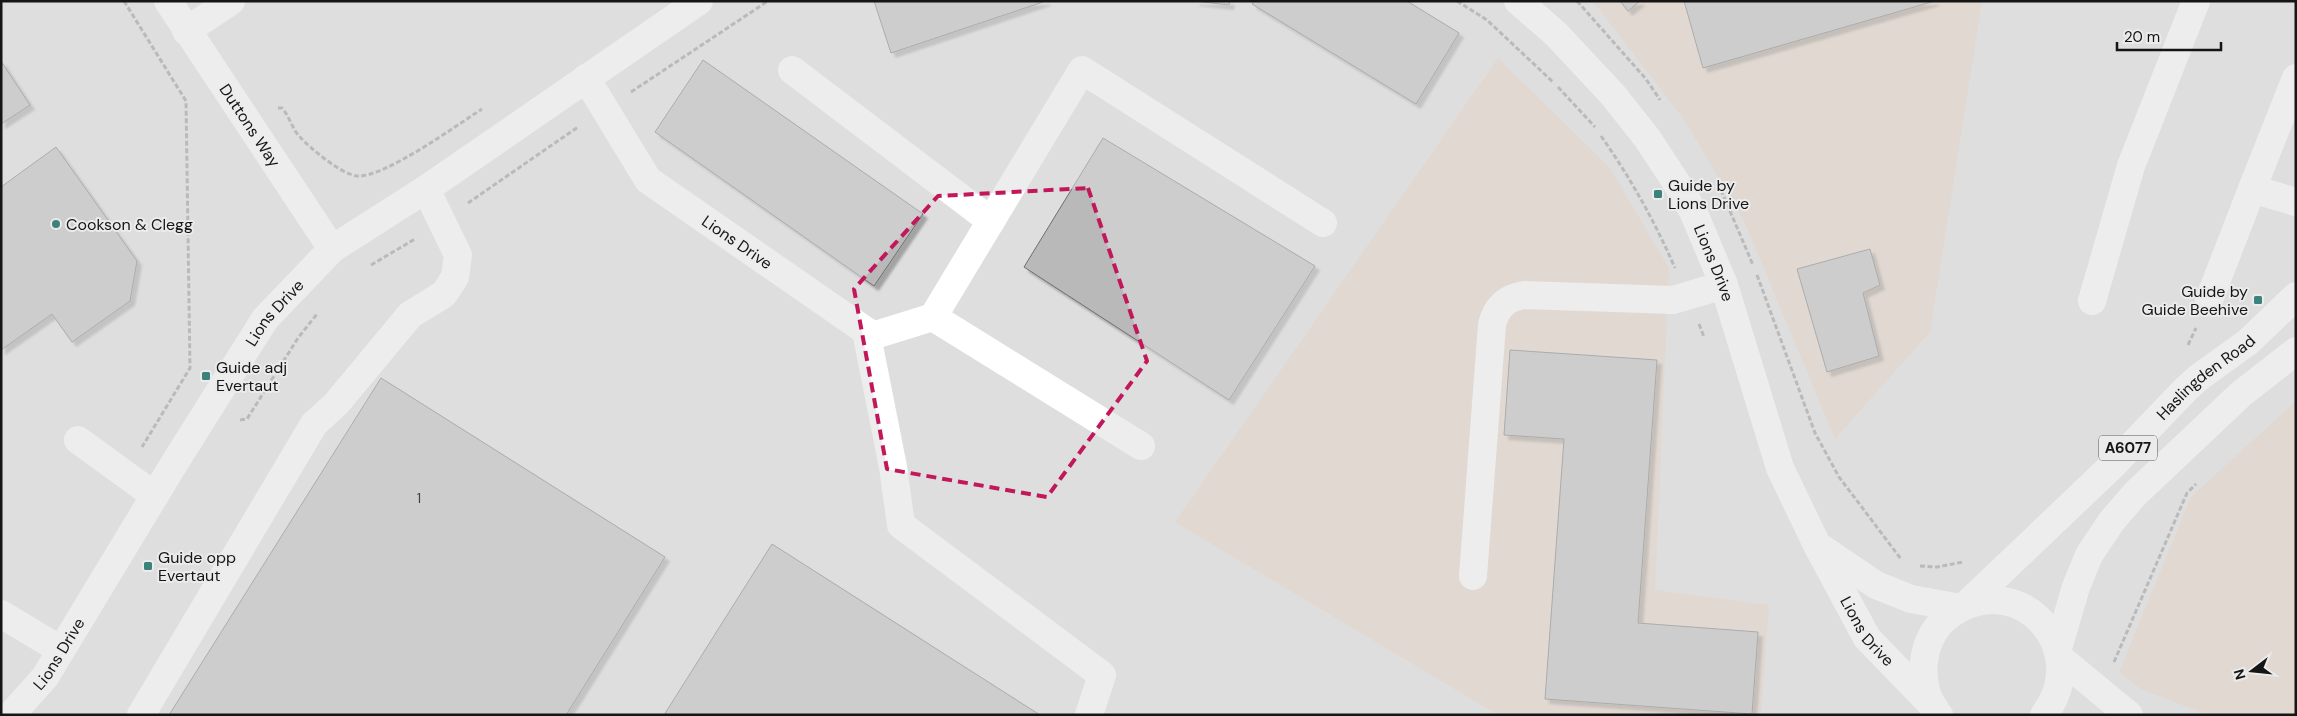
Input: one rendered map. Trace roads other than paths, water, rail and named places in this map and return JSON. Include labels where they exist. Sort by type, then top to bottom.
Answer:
[{"type":"main road","name":"Duttons Way","points":[[168,1],[332,250]]},
{"type":"main road","points":[[186,30],[231,1]]},
{"type":"main road","name":"Lions Drive","points":[[11,715],[45,678],[265,319],[332,250],[426,189],[699,1]]},
{"type":"main road","name":"Lions Drive","points":[[1518,1],[1556,34],[1614,95],[1647,138],[1693,212],[1724,285],[1780,468],[1817,545],[1867,638],[1937,712]]},
{"type":"main road","points":[[2092,301],[2131,166],[2196,1]]},
{"type":"main road","points":[[792,70],[990,221]]},
{"type":"main road","points":[[866,332],[872,336],[933,317],[1082,70],[1323,223]]},
{"type":"main road","name":"Lions Drive","points":[[586,78],[648,180],[866,332]]},
{"type":"main road","points":[[2209,300],[2296,78]]},
{"type":"main road","points":[[141,715],[314,424],[336,404],[410,315],[444,294],[456,277],[458,255],[426,189]]},
{"type":"main road","points":[[2252,189],[2296,202]]},
{"type":"main road","points":[[1472,576],[1492,325],[1495,314],[1503,303],[1514,297],[1524,295],[1673,300],[1724,285]]},
{"type":"main road","name":"Haslingden Road","points":[[1963,606],[2114,464],[2185,390],[2198,378],[2248,342],[2296,296]]},
{"type":"main road","points":[[933,317],[1140,446]]},
{"type":"main road","points":[[866,332],[893,467],[901,525],[1102,675],[1090,715]]},
{"type":"main road","name":"A6077","points":[[2044,715],[2059,688],[2059,653],[2076,587],[2089,555],[2111,522],[2135,494],[2241,394],[2296,351]]},
{"type":"main road","points":[[78,440],[155,496]]},
{"type":"main road","name":"Lions Drive","points":[[1817,545],[1876,585],[1911,599],[1963,606]]},
{"type":"main road","name":"A6077","points":[[1937,712],[1926,690],[1923,672],[1925,653],[1935,629],[1946,617],[1963,606],[1984,600],[2003,601],[2021,606],[2034,614],[2045,625],[2059,653]]},
{"type":"main road","points":[[1,614],[61,650]]},
{"type":"main road","points":[[2059,653],[2129,715]]},
{"type":"place","name":"Guide by Lions Drive","points":[[1658,194]]},
{"type":"place","name":"Cookson & Clegg","points":[[56,224]]},
{"type":"place","name":"Guide by Guide Beehive","points":[[2258,300]]},
{"type":"place","name":"Guide adj Evertaut","points":[[206,376]]},
{"type":"place","name":"Guide opp Evertaut","points":[[148,566]]}]
